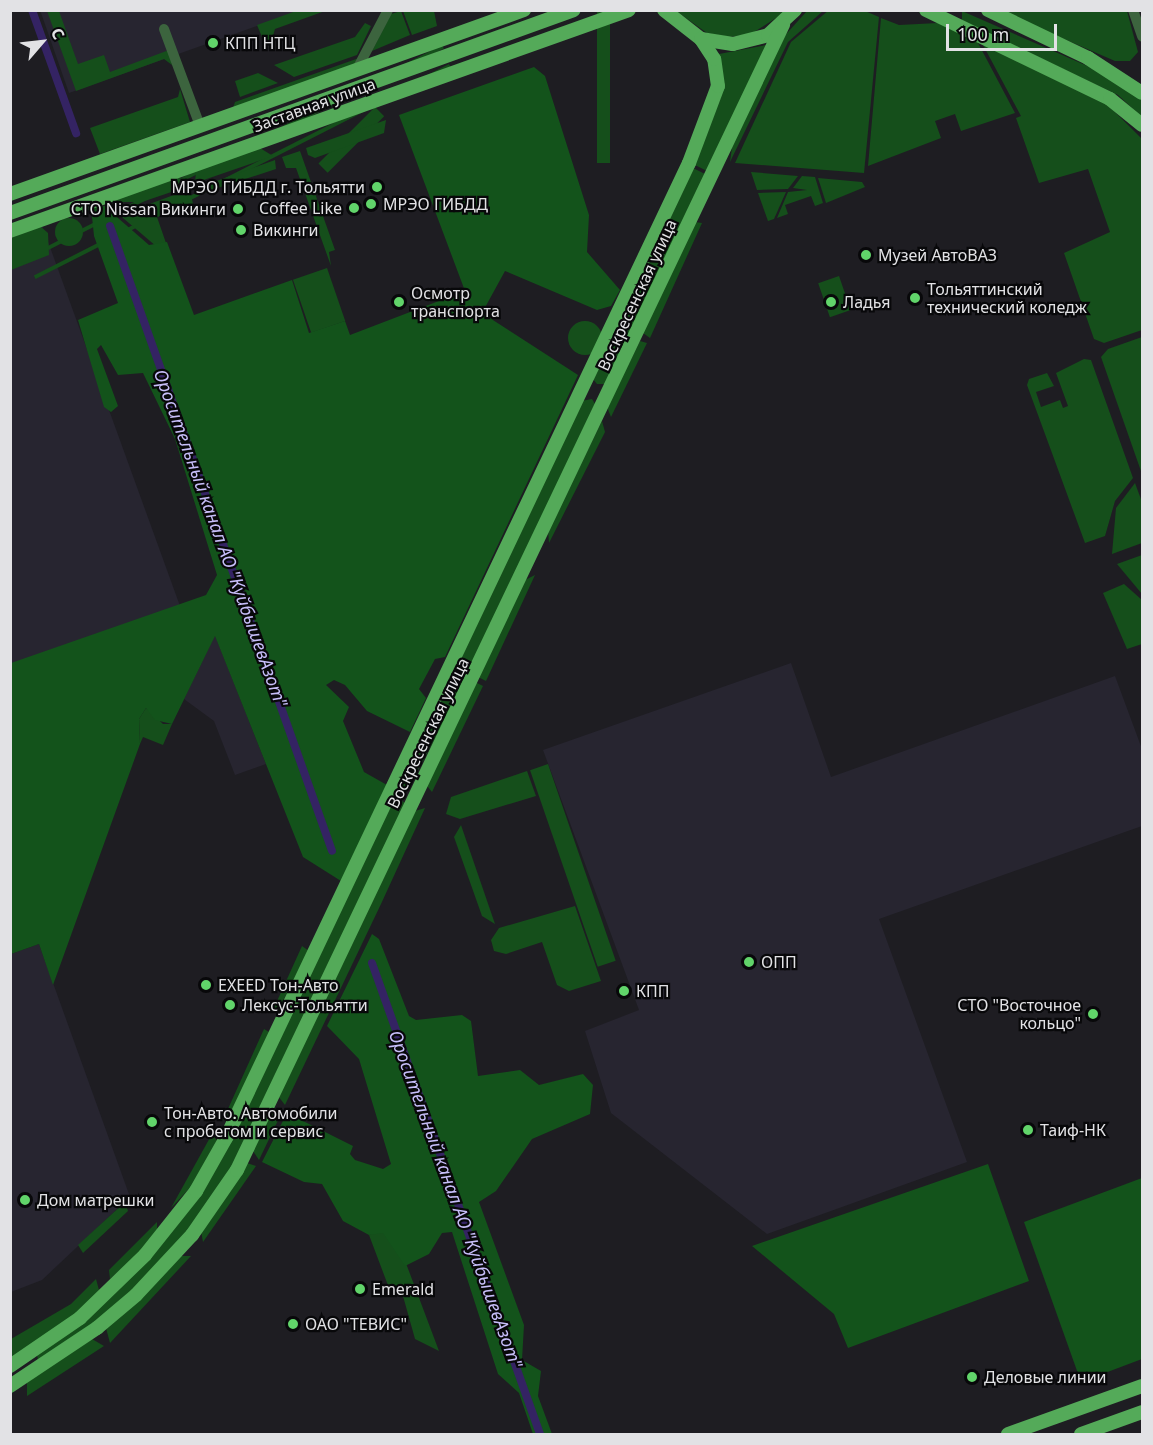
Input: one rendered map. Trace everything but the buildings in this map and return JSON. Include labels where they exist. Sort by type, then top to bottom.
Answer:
[{"type":"main road","name":"Заставная улица","points":[[10,194],[524,10]]},
{"type":"main road","name":"Заставная улица","points":[[10,213],[574,10]]},
{"type":"main road","name":"Заставная улица","points":[[10,231],[629,10]]},
{"type":"main road","points":[[664,10],[701,39],[746,42],[783,25],[795,10]]},
{"type":"main road","points":[[926,10],[1110,99],[1143,125]]},
{"type":"main road","points":[[958,10],[960,26]]},
{"type":"main road","points":[[988,10],[1088,58],[1143,93]]},
{"type":"main road","name":"Воскресенская улица","points":[[13,1385],[47,1363],[136,1295],[192,1236],[237,1170],[609,395],[783,25]]},
{"type":"main road","name":"Воскресенская улица","points":[[10,1367],[37,1349],[114,1287],[196,1191],[393,786],[713,109],[717,68],[701,39]]},
{"type":"main road","points":[[85,167],[92,184]]},
{"type":"main road","points":[[584,384],[609,395]]},
{"type":"main road","points":[[393,786],[416,797]]},
{"type":"main road","points":[[37,1349],[34,1362],[47,1363]]},
{"type":"main road","points":[[10,1367],[20,1374],[13,1385]]},
{"type":"main road","points":[[1008,1434],[1143,1386]]},
{"type":"main road","points":[[1092,1404],[1101,1427]]},
{"type":"main road","points":[[1081,1434],[1143,1412]]},
{"type":"street","points":[[356,70],[388,10]]},
{"type":"street","points":[[1133,10],[1143,36]]},
{"type":"street","points":[[164,29],[200,126]]},
{"type":"street","points":[[370,44],[378,63]]},
{"type":"shaded area","points":[[40,10],[299,11],[69,93]]},
{"type":"shaded area","points":[[42,225],[180,606],[11,668],[11,237]]},
{"type":"shaded area","points":[[215,635],[266,764],[235,775],[214,721],[184,699]]},
{"type":"shaded area","name":"ОПП","points":[[791,663],[831,777],[1115,676],[1142,749],[1142,826],[879,919],[967,1162],[767,1234],[611,1113],[585,1031],[639,1010],[543,750]]},
{"type":"shaded area","points":[[39,944],[130,1197],[42,1280],[11,1292],[11,954]]},
{"type":"green space","points":[[829,10],[865,11],[879,17],[864,173],[735,163],[791,42]]},
{"type":"green space","points":[[47,11],[59,11],[78,64],[104,55],[110,72],[169,50],[172,65],[164,59],[76,91]]},
{"type":"green space","points":[[296,11],[325,11],[275,29],[272,39],[264,42],[257,25]]},
{"type":"green space","points":[[401,11],[410,35],[372,51],[391,14]]},
{"type":"green space","points":[[403,11],[434,11],[437,26],[412,35]]},
{"type":"green space","points":[[597,11],[610,11],[610,163],[597,163]]},
{"type":"green space","points":[[676,11],[787,11],[751,34],[729,37],[707,33]]},
{"type":"green space","points":[[807,11],[823,11],[788,42],[730,162],[734,133],[778,43]]},
{"type":"green space","points":[[962,11],[1108,75],[1142,98],[1142,117],[1118,95],[962,21]]},
{"type":"green space","points":[[999,11],[1127,11],[1138,52],[1130,61],[1115,61]]},
{"type":"green space","points":[[881,18],[899,25],[938,23],[977,41],[1015,113],[961,131],[955,114],[935,121],[941,138],[868,166]]},
{"type":"green space","points":[[365,23],[371,26],[357,55],[294,77],[274,65],[355,37]]},
{"type":"green space","points":[[982,43],[1104,101],[1142,139],[1142,330],[1104,343],[1094,339],[1064,253],[1110,232],[1088,169],[1039,183],[1016,118],[1021,116]]},
{"type":"green space","points":[[442,45],[444,49],[35,257],[33,253]]},
{"type":"green space","points":[[766,45],[707,171],[693,164],[721,97],[719,54]]},
{"type":"green space","points":[[359,58],[357,63],[233,108],[235,102]]},
{"type":"green space","points":[[449,64],[451,68],[36,279],[34,276]]},
{"type":"green space","points":[[534,67],[545,76],[589,215],[587,252],[620,290],[611,306],[597,310],[505,271],[482,313],[578,375],[445,657],[435,659],[419,689],[426,698],[410,732],[367,711],[345,685],[334,680],[326,685],[349,707],[343,721],[364,772],[387,785],[341,881],[303,857],[215,636],[172,724],[155,720],[146,708],[139,719],[140,744],[53,985],[39,944],[11,954],[11,663],[206,595],[217,575],[175,439],[143,373],[118,375],[101,345],[97,349],[118,406],[111,412],[104,407],[78,320],[118,303],[94,236],[91,207],[115,205],[118,218],[149,245],[167,242],[194,315],[292,280],[309,333],[345,321],[350,335],[465,291],[399,115]]},
{"type":"green space","points":[[258,73],[278,83],[240,97],[235,81]]},
{"type":"green space","points":[[180,89],[190,122],[100,154],[90,128],[178,97]]},
{"type":"green space","points":[[375,107],[384,116],[328,173],[318,164]]},
{"type":"green space","points":[[386,120],[384,133],[315,158],[308,155],[306,148]]},
{"type":"green space","points":[[260,148],[273,156],[195,183],[196,171]]},
{"type":"green space","points":[[300,151],[335,250],[329,252],[331,266],[296,168],[286,168],[282,157]]},
{"type":"green space","points":[[275,160],[276,169],[199,194],[197,188]]},
{"type":"green space","points":[[691,167],[705,174],[606,384],[597,384],[593,379]]},
{"type":"green space","points":[[751,172],[798,176],[788,189],[757,190]]},
{"type":"green space","points":[[802,176],[815,177],[823,203],[815,206],[811,196],[785,205],[788,214],[777,218],[788,192],[807,190],[793,188]]},
{"type":"green space","points":[[178,177],[189,186],[142,202],[108,202]]},
{"type":"green space","points":[[818,178],[862,182],[865,187],[826,203]]},
{"type":"green space","points":[[190,189],[193,204],[157,217],[166,243],[157,247],[116,212],[115,205],[144,206]]},
{"type":"green space","points":[[786,192],[774,219],[768,221],[758,193]]},
{"type":"green space","points":[[69,218],[79,222],[83,232],[79,242],[69,246],[59,242],[55,232],[59,222]]},
{"type":"green space","points":[[695,222],[702,223],[650,338],[643,333]]},
{"type":"green space","points":[[40,226],[48,233],[49,255],[11,270],[11,238]]},
{"type":"green space","points":[[327,268],[345,321],[311,333],[293,280]]},
{"type":"green space","points":[[839,276],[851,310],[830,317],[818,283]]},
{"type":"green space","points":[[585,321],[597,326],[602,338],[597,350],[585,355],[573,350],[568,338],[573,326]]},
{"type":"green space","points":[[1142,337],[1142,474],[1101,357],[1108,349]]},
{"type":"green space","points":[[640,341],[647,343],[611,417],[607,407]]},
{"type":"green space","points":[[1084,359],[1091,360],[1133,478],[1115,501],[1105,536],[1085,543],[1027,385],[1029,379],[1047,373],[1054,386],[1036,392],[1041,407],[1060,400],[1063,408],[1068,406],[1056,373]]},
{"type":"green space","points":[[592,399],[595,404],[470,673],[456,666],[581,401]]},
{"type":"green space","points":[[602,421],[605,432],[549,543],[548,530]]},
{"type":"green space","points":[[1135,483],[1142,502],[1142,543],[1112,554],[1116,508]]},
{"type":"green space","points":[[1142,555],[1142,594],[1117,564]]},
{"type":"green space","points":[[535,575],[486,681],[478,677],[523,581]]},
{"type":"green space","points":[[1124,584],[1142,600],[1142,644],[1127,649],[1103,593]]},
{"type":"green space","points":[[453,671],[468,678],[407,790],[401,784]]},
{"type":"green space","points":[[475,682],[483,686],[432,792],[427,786]]},
{"type":"green space","points":[[146,708],[163,724],[172,724],[163,745],[143,737],[140,744],[139,719]]},
{"type":"green space","points":[[548,764],[616,961],[598,967],[530,770]]},
{"type":"green space","points":[[527,771],[536,796],[460,819],[446,814],[451,797]]},
{"type":"green space","points":[[401,800],[406,804],[230,1170],[174,1249],[103,1318],[38,1360],[37,1355],[168,1235],[391,802]]},
{"type":"green space","points":[[425,808],[285,1105],[278,1096],[415,811]]},
{"type":"green space","points":[[461,825],[495,924],[482,916],[454,837]]},
{"type":"green space","points":[[575,906],[601,981],[569,991],[557,985],[542,942],[506,954],[494,951],[491,940],[499,928]]},
{"type":"green space","points":[[372,934],[379,939],[409,1016],[416,1020],[462,1015],[471,1021],[478,1076],[520,1070],[539,1085],[583,1074],[593,1085],[590,1114],[532,1139],[496,1191],[479,1202],[524,1325],[522,1360],[541,1371],[538,1396],[552,1434],[533,1434],[519,1393],[498,1374],[452,1232],[442,1233],[429,1254],[405,1266],[383,1233],[369,1235],[343,1221],[322,1184],[304,1182],[262,1162],[287,1113],[353,1146],[350,1154],[355,1160],[383,1169],[391,1164],[359,1059],[327,1026]]},
{"type":"green space","points":[[302,946],[309,951],[277,1012],[273,1010]]},
{"type":"green space","points":[[264,1029],[269,1032],[228,1120],[223,1120]]},
{"type":"green space","points":[[273,1109],[283,1110],[259,1160],[253,1151]]},
{"type":"green space","points":[[212,1134],[218,1142],[199,1178],[171,1208]]},
{"type":"green space","points":[[247,1163],[256,1166],[203,1242],[201,1231]]},
{"type":"green space","points":[[988,1164],[1029,1281],[848,1348],[834,1314],[752,1246]]},
{"type":"green space","points":[[1142,1178],[1142,1359],[1081,1382],[1024,1222]]},
{"type":"green space","points":[[125,1202],[128,1211],[83,1253],[78,1245]]},
{"type":"green space","points":[[157,1222],[157,1236],[110,1279],[109,1270]]},
{"type":"green space","points":[[392,1226],[439,1351],[415,1339],[401,1289],[389,1288],[369,1235]]},
{"type":"green space","points":[[180,1256],[191,1256],[110,1343],[106,1328]]},
{"type":"green space","points":[[96,1279],[99,1290],[81,1311],[11,1360],[11,1339],[71,1304]]},
{"type":"green space","points":[[92,1339],[104,1346],[27,1396],[27,1381]]},
{"type":"waterway","name":"Оросительный канал АО \"КуйбышевАзот\"","points":[[32,10],[76,133]]},
{"type":"waterway","name":"Оросительный канал АО \"КуйбышевАзот\"","points":[[110,226],[332,851]]},
{"type":"waterway","name":"Оросительный канал АО \"КуйбышевАзот\"","points":[[372,963],[540,1434]]},
{"type":"place","name":"КПП НТЦ","points":[[213,43]]},
{"type":"place","name":"МРЭО ГИБДД г. Тольятти","points":[[377,187]]},
{"type":"place","name":"МРЭО ГИБДД","points":[[371,204]]},
{"type":"place","name":"Coffee Like","points":[[354,208]]},
{"type":"place","name":"СТО Nissan Викинги","points":[[238,209]]},
{"type":"place","name":"Викинги","points":[[241,230]]},
{"type":"place","name":"Музей АвтоВАЗ","points":[[866,255]]},
{"type":"place","name":"Тольяттинский технический коледж","points":[[915,298]]},
{"type":"place","name":"Осмотр транспорта","points":[[399,302]]},
{"type":"place","name":"Ладья","points":[[831,302]]},
{"type":"place","name":"ОПП","points":[[749,962]]},
{"type":"place","name":"EXEED Тон-Авто","points":[[206,985]]},
{"type":"place","name":"КПП","points":[[624,991]]},
{"type":"place","name":"Лексус-Тольятти","points":[[230,1005]]},
{"type":"place","name":"СТО \"Восточное кольцо\"","points":[[1093,1014]]},
{"type":"place","name":"Тон-Авто. Автомобили с пробегом и сервис","points":[[152,1122]]},
{"type":"place","name":"Таиф-НК","points":[[1028,1130]]},
{"type":"place","name":"Дом матрешки","points":[[25,1200]]},
{"type":"place","name":"Emerald","points":[[360,1289]]},
{"type":"place","name":"ОАО \"ТЕВИС\"","points":[[293,1324]]},
{"type":"place","name":"Деловые линии","points":[[972,1377]]}]
